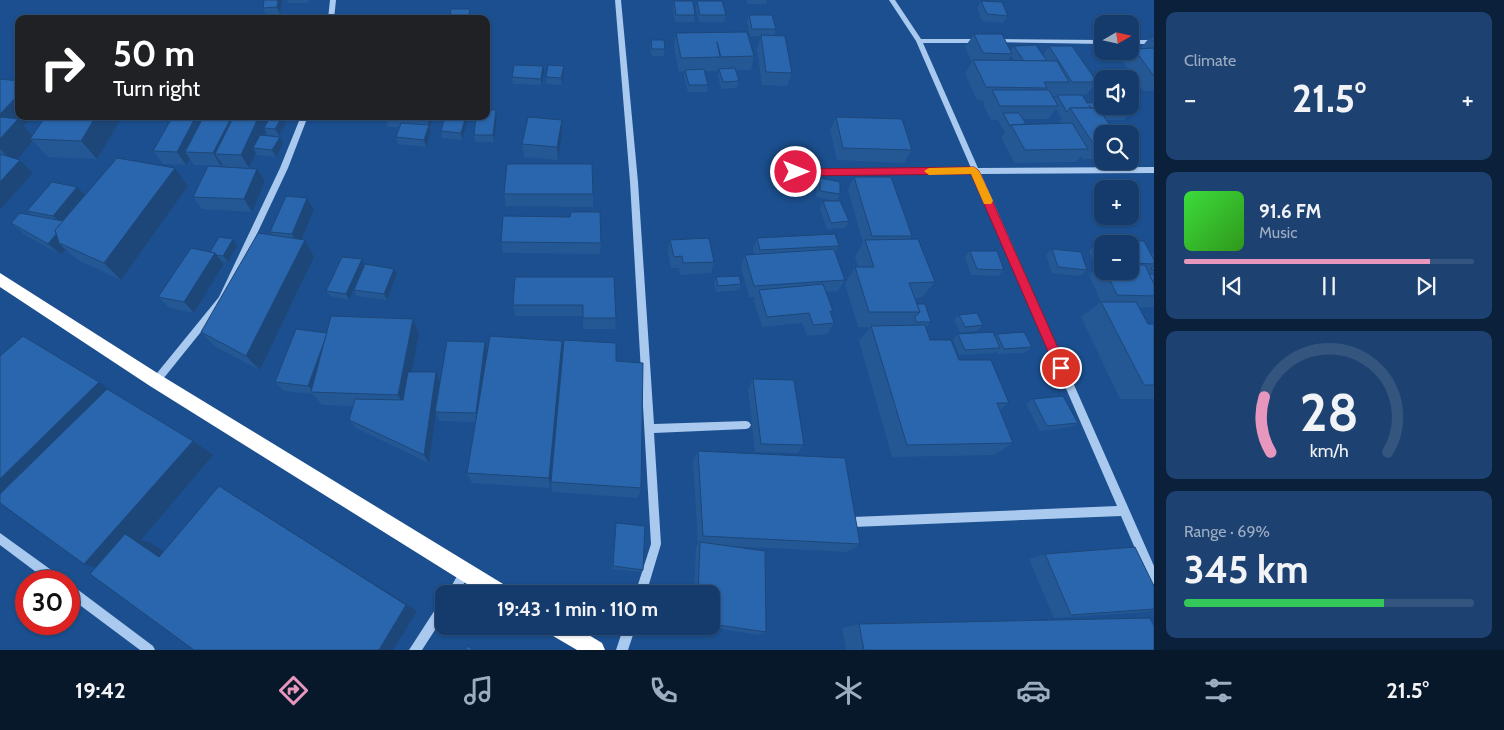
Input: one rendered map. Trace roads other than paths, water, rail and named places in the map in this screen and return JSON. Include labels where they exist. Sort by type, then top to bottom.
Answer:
[{"type":"highway","points":[[0,279],[156,380],[486,585]]},
{"type":"highway","points":[[570,635],[595,650]]},
{"type":"street","points":[[331,15],[333,0]]},
{"type":"street","points":[[618,0],[634,182],[656,544],[643,585]]},
{"type":"street","points":[[892,0],[919,41],[974,171],[1154,579]]},
{"type":"street","points":[[919,41],[1094,42]]},
{"type":"street","points":[[1139,42],[1154,42]]},
{"type":"street","points":[[156,380],[222,299],[284,168],[303,120]]},
{"type":"street","points":[[796,172],[1154,170]]},
{"type":"street","points":[[649,430],[746,425]]},
{"type":"street","points":[[853,522],[1124,512]]},
{"type":"street","points":[[0,538],[42,570]]},
{"type":"street","points":[[457,585],[465,572]]},
{"type":"street","points":[[80,598],[149,650]]},
{"type":"street","points":[[416,650],[435,620]]},
{"type":"street","points":[[622,650],[627,635]]}]
